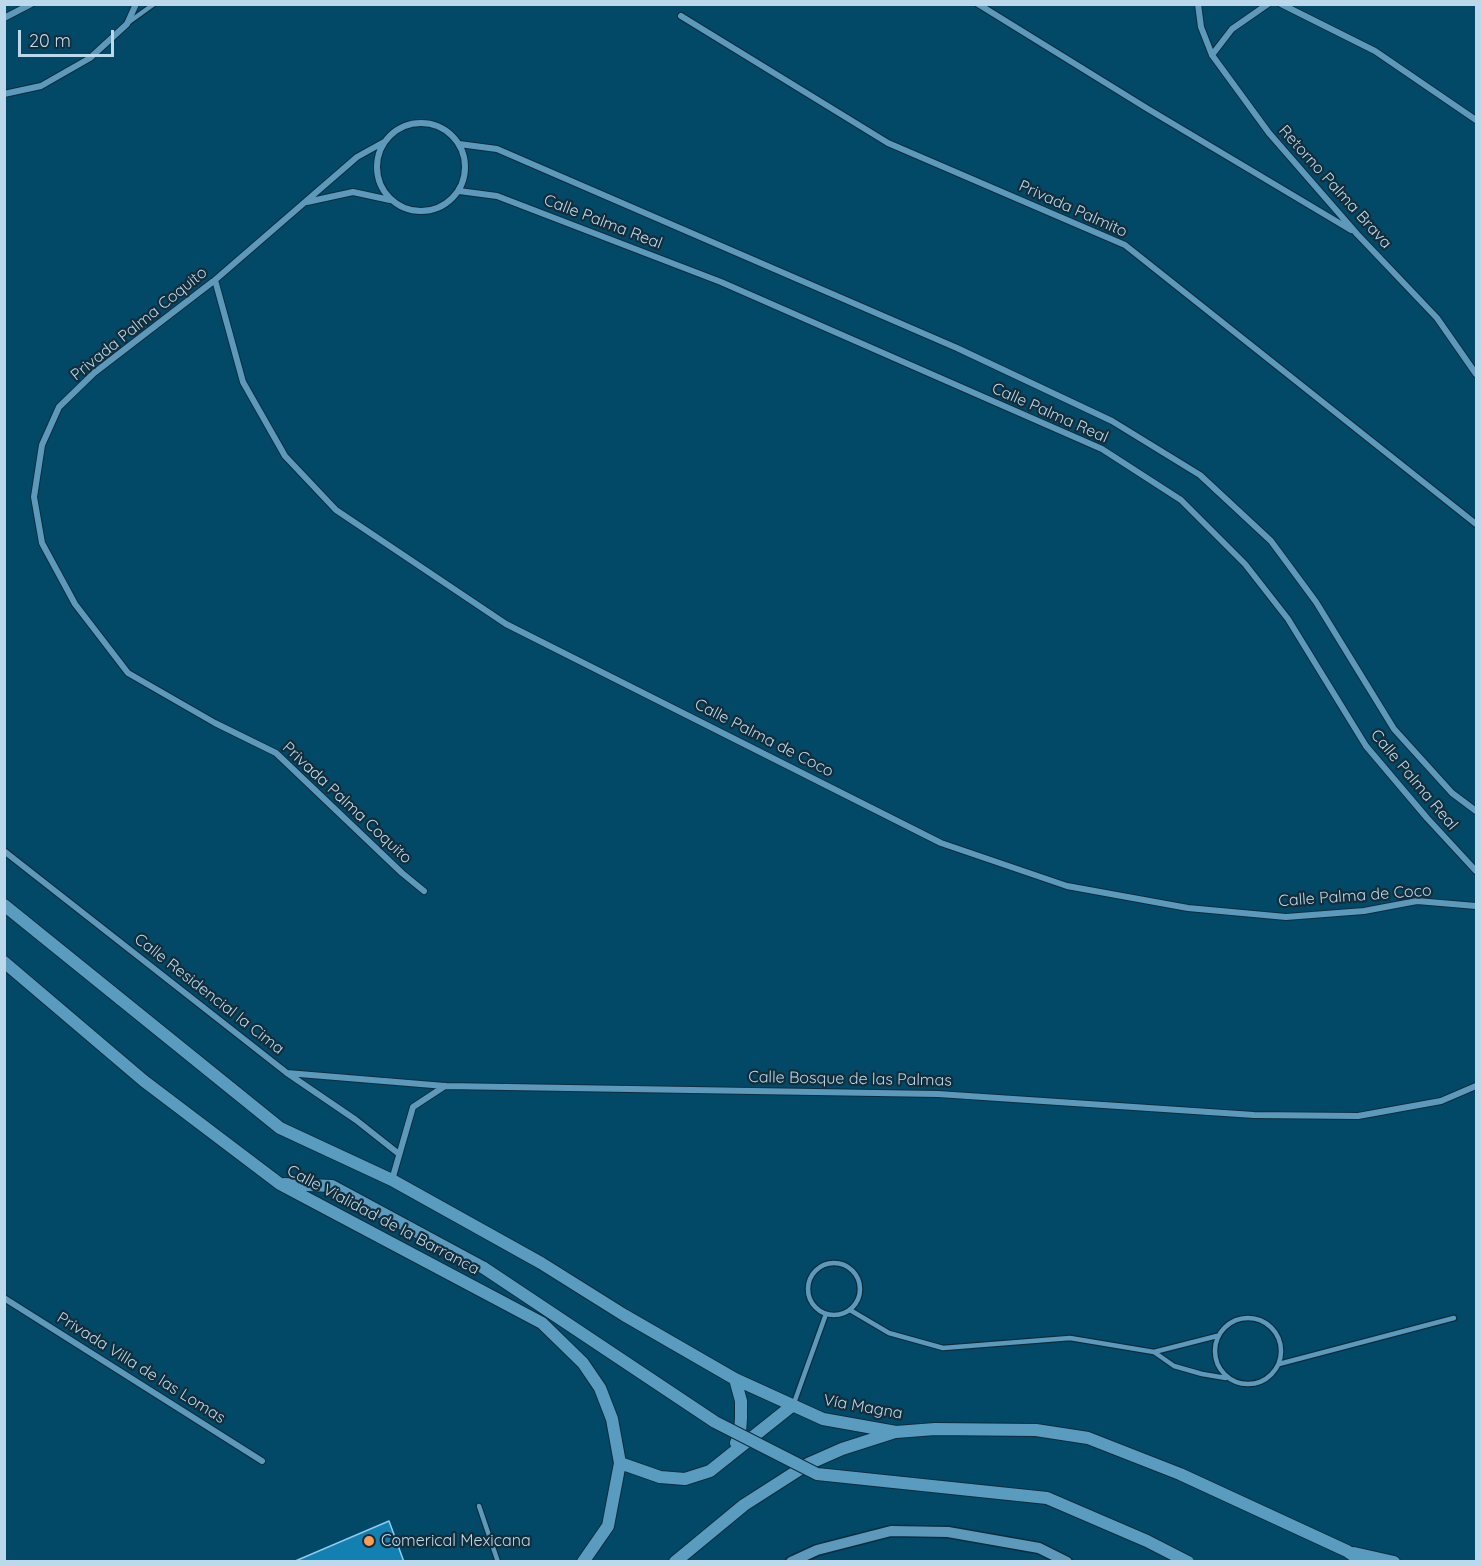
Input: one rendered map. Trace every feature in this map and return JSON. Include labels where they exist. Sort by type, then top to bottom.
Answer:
[{"type":"main road","name":"Calle Vialidad de la Barranca","points":[[4,905],[280,1128],[392,1180]]},
{"type":"main road","name":"Calle Vialidad de la Barranca","points":[[4,962],[144,1081],[280,1184],[542,1323],[583,1363],[600,1388],[612,1419],[620,1463]]},
{"type":"main road","name":"Vía Magna","points":[[392,1180],[541,1263],[624,1315],[735,1379],[823,1419],[896,1432],[936,1429],[1036,1430],[1088,1437],[1180,1474],[1347,1551],[1363,1562]]},
{"type":"main road","points":[[280,1184],[332,1186],[484,1268],[715,1422],[818,1474],[1047,1498],[1147,1541],[1188,1562]]},
{"type":"main road","points":[[731,1455],[740,1433],[741,1418],[741,1401],[735,1379]]},
{"type":"main road","points":[[583,1562],[608,1526],[620,1463],[660,1477],[685,1479],[710,1471],[793,1405]]},
{"type":"main road","points":[[675,1562],[744,1505],[808,1464],[842,1449],[896,1432]]},
{"type":"main road","points":[[1347,1551],[1394,1562]]},
{"type":"street","points":[[4,18],[31,4]]},
{"type":"street","points":[[4,94],[41,86],[90,58],[127,24],[136,4]]},
{"type":"street","points":[[978,4],[1148,110],[1357,234]]},
{"type":"street","name":"Retorno Palma Brava","points":[[1198,4],[1201,27],[1212,55],[1269,133],[1357,234],[1437,318],[1476,374]]},
{"type":"street","points":[[1212,55],[1232,29],[1268,4]]},
{"type":"street","points":[[1281,4],[1375,51],[1476,120]]},
{"type":"street","name":"Privada Palmito","points":[[681,16],[888,143],[1125,245],[1476,524]]},
{"type":"street","points":[[422,122],[443,128],[459,144],[465,167],[459,191],[439,208],[414,212],[391,201],[379,183],[376,162],[384,142],[400,127],[422,122]]},
{"type":"street","name":"Privada Palma Coquito","points":[[384,142],[357,157],[215,280],[94,373],[59,407],[42,445],[34,497],[42,543],[75,604],[128,673],[215,723],[276,753],[402,873],[424,891]]},
{"type":"street","name":"Calle Palma Real","points":[[459,144],[497,149],[957,348],[1112,421],[1200,475],[1271,541],[1316,602],[1394,729],[1452,794],[1476,811]]},
{"type":"street","name":"Calle Palma Real","points":[[459,191],[497,196],[721,282],[1101,449],[1181,500],[1245,564],[1287,619],[1366,746],[1476,871]]},
{"type":"street","name":"Privada Palma Coquito","points":[[306,202],[353,192],[391,201]]},
{"type":"street","name":"Calle Palma de Coco","points":[[215,280],[243,382],[285,456],[336,510],[506,624],[941,843],[1068,886],[1188,908],[1286,917],[1364,911],[1418,901],[1476,906]]},
{"type":"street","name":"Calle Residencial la Cima","points":[[4,851],[287,1073],[356,1120],[399,1154]]},
{"type":"street","name":"Calle Bosque de las Palmas","points":[[287,1073],[445,1086],[938,1094],[1254,1115],[1358,1116],[1441,1101],[1476,1086]]},
{"type":"street","points":[[392,1180],[413,1107],[445,1086]]},
{"type":"street","name":"Privada Villa de las Lomas","points":[[4,1298],[262,1461]]},
{"type":"street","points":[[790,1562],[817,1550],[891,1531],[948,1532],[1039,1548],[1067,1562]]},
{"type":"lane","points":[[127,24],[154,4]]},
{"type":"lane","points":[[835,1262],[847,1266],[856,1275],[860,1287],[858,1300],[850,1310],[838,1315],[826,1314],[815,1308],[808,1296],[808,1284],[813,1272],[823,1265],[835,1262]]},
{"type":"lane","points":[[850,1310],[889,1333],[943,1348],[1070,1338],[1154,1352],[1217,1336]]},
{"type":"lane","points":[[793,1405],[826,1314]]},
{"type":"lane","points":[[1154,1352],[1174,1366],[1227,1378],[1240,1384],[1256,1384],[1270,1377],[1279,1364],[1282,1349],[1277,1334],[1267,1323],[1252,1317],[1237,1319],[1224,1327],[1217,1336],[1214,1354],[1218,1367],[1227,1378]]},
{"type":"lane","points":[[1279,1364],[1454,1318]]},
{"type":"lane","points":[[479,1506],[498,1562]]},
{"type":"building","name":"Comerical Mexicana","points":[[389,1521],[404,1562],[293,1562]]},
{"type":"place","name":"Comerical Mexicana","points":[[369,1541]]}]
